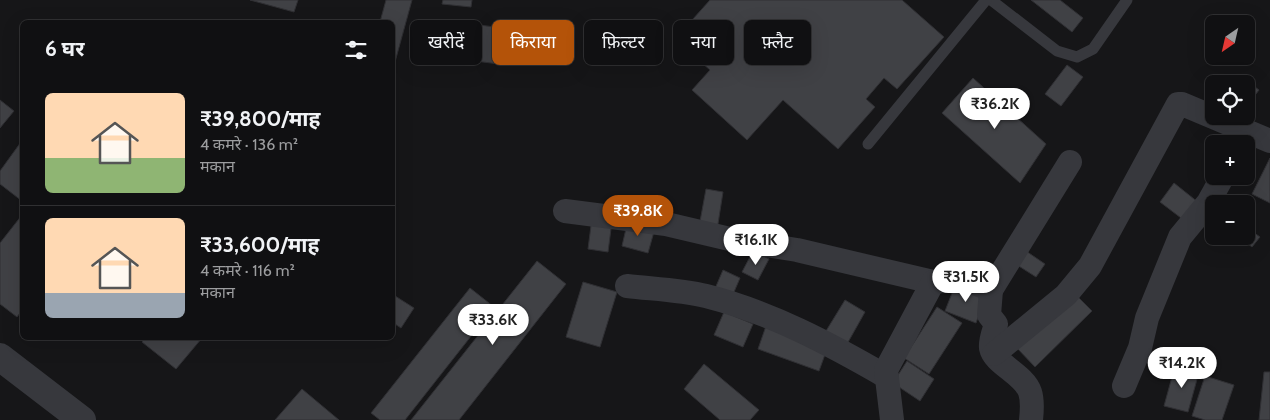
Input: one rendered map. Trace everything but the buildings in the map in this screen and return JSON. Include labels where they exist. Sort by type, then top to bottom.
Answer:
[{"type":"street","points":[[994,354],[1066,295],[1090,266],[1178,104],[1182,104],[1239,135]]},
{"type":"street","points":[[1255,139],[1270,141]]},
{"type":"street","points":[[1032,420],[1030,391],[1024,381],[994,354],[992,342],[996,324],[989,312],[991,290],[1070,162]]},
{"type":"street","points":[[1124,386],[1140,348],[1148,318],[1180,237],[1208,203],[1218,185]]},
{"type":"street","points":[[565,211],[666,224],[734,240],[797,250],[933,282],[965,279],[991,290]]},
{"type":"street","points":[[892,420],[886,370],[933,282]]},
{"type":"street","points":[[627,286],[705,296],[743,307],[798,330],[887,377]]},
{"type":"street","points":[[0,357],[82,420]]},
{"type":"lane","points":[[868,144],[986,0]]},
{"type":"lane","points":[[991,0],[1057,51],[1077,57],[1093,49],[1127,0]]}]
